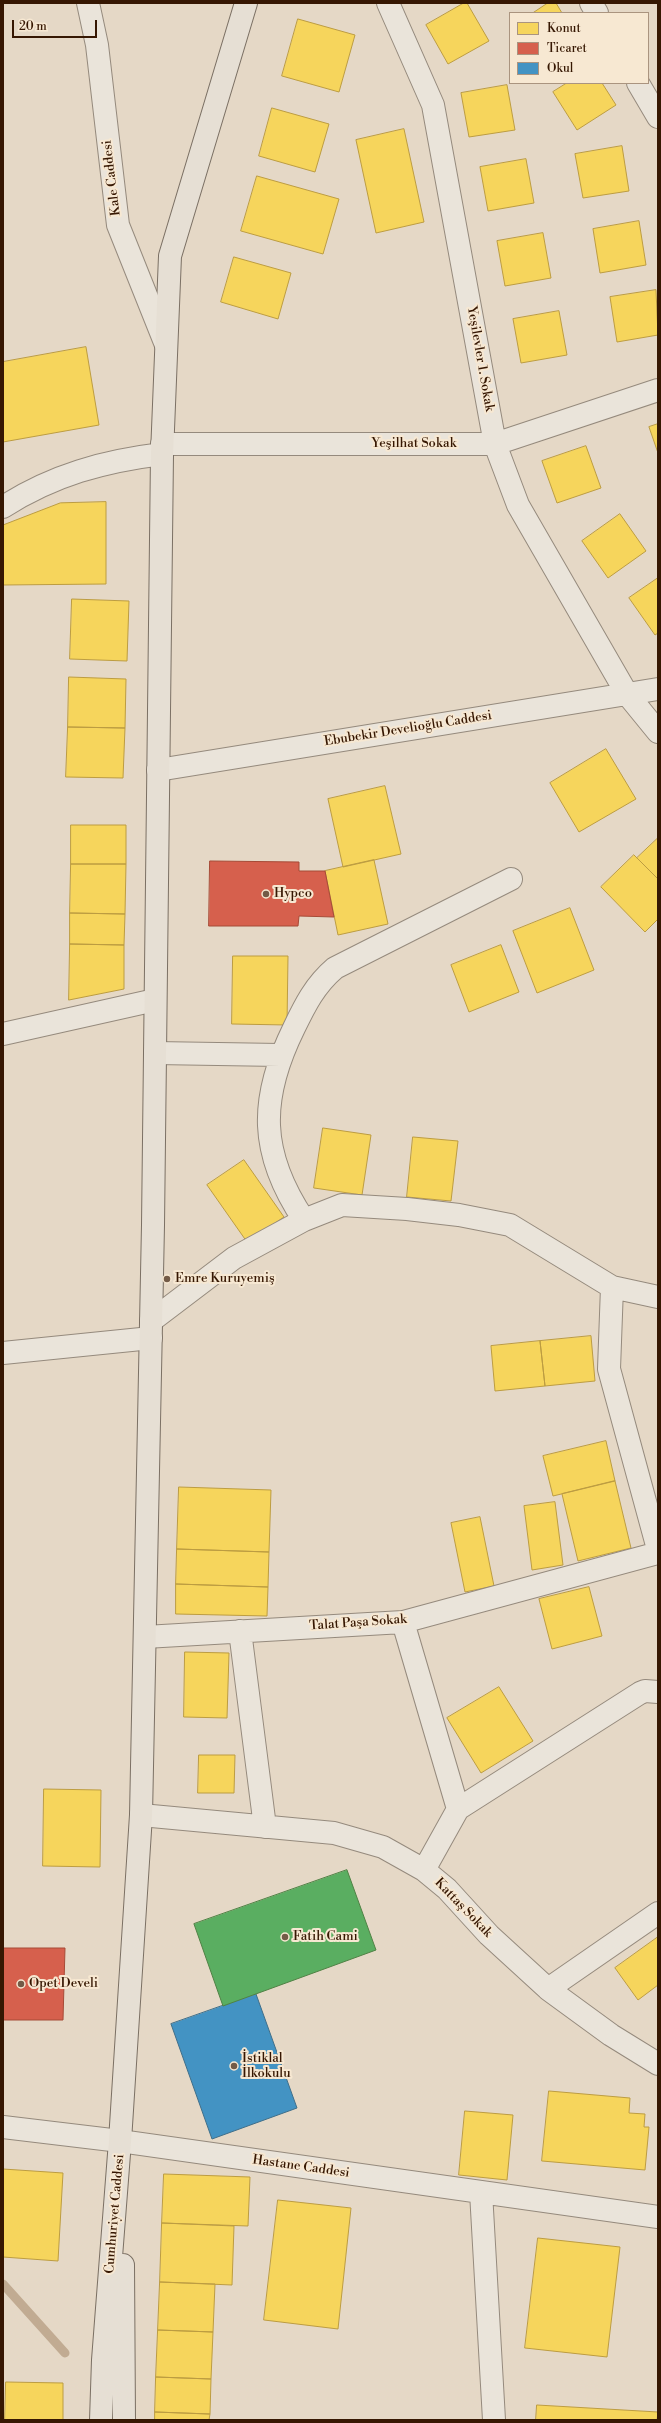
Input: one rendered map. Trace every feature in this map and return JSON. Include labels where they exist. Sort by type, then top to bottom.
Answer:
[{"type":"main road","points":[[120,2141],[141,1815],[151,1329],[162,449],[170,256],[246,3]]},
{"type":"main road","name":"Cumhuriyet Caddesi","points":[[101,2420],[103,2360],[120,2141]]},
{"type":"main road","name":"Cumhuriyet Caddesi","points":[[120,2141],[125,2354],[124,2420]]},
{"type":"street","name":"Kale Caddesi","points":[[88,3],[97,45],[118,225],[166,345]]},
{"type":"street","name":"Yeşilevler 1. Sokak","points":[[388,3],[432,105],[495,444],[518,506],[627,694],[658,732]]},
{"type":"street","points":[[592,3],[596,12]]},
{"type":"street","points":[[639,84],[658,117]]},
{"type":"street","name":"Yeşilhat Sokak","points":[[3,506],[56,478],[90,466],[162,449],[495,444],[658,390]]},
{"type":"street","name":"Ebubekir Develioğlu Caddesi","points":[[158,770],[658,689]]},
{"type":"street","points":[[304,1220],[281,1181],[270,1137],[270,1096],[280,1055],[312,992],[322,978],[335,968],[511,879]]},
{"type":"street","points":[[3,1034],[155,1000]]},
{"type":"street","points":[[155,1053],[280,1055]]},
{"type":"street","points":[[3,1353],[151,1329],[234,1258],[304,1220],[342,1205],[422,1211],[510,1225],[612,1287],[658,1296]]},
{"type":"street","points":[[612,1287],[609,1369],[658,1548]]},
{"type":"street","name":"Talat Paşa Sokak","points":[[145,1637],[403,1622],[658,1553]]},
{"type":"street","points":[[403,1622],[458,1809]]},
{"type":"street","points":[[240,1631],[265,1827]]},
{"type":"street","points":[[424,1870],[458,1809],[640,1693],[652,1691],[658,1692]]},
{"type":"street","name":"Kattaş Sokak","points":[[141,1815],[334,1833],[359,1838],[383,1847],[424,1870],[447,1889],[515,1961],[548,1989],[605,2031],[658,2064]]},
{"type":"street","points":[[548,1989],[658,1913]]},
{"type":"street","name":"Hastane Caddesi","points":[[3,2127],[120,2141],[658,2217]]},
{"type":"street","points":[[481,2192],[494,2420]]},
{"type":"building: Konut","points":[[464,3],[467,3],[489,41],[448,64],[426,25]]},
{"type":"building: Konut","points":[[548,3],[556,3],[561,12],[534,12]]},
{"type":"building: Konut","points":[[298,19],[355,35],[339,92],[282,76]]},
{"type":"building: Konut","points":[[565,84],[603,84],[616,105],[577,130],[553,92]]},
{"type":"building: Konut","points":[[507,85],[515,130],[469,137],[461,93]]},
{"type":"building: Konut","points":[[272,108],[329,124],[315,172],[259,156]]},
{"type":"building: Konut","points":[[404,129],[424,222],[376,233],[356,140]]},
{"type":"building: Konut","points":[[622,146],[629,191],[583,198],[575,154]]},
{"type":"building: Konut","points":[[526,159],[534,203],[488,211],[480,167]]},
{"type":"building: Konut","points":[[257,176],[339,199],[323,254],[241,231]]},
{"type":"building: Konut","points":[[639,221],[646,265],[600,273],[593,229]]},
{"type":"building: Konut","points":[[543,233],[551,278],[505,286],[497,241]]},
{"type":"building: Konut","points":[[234,257],[291,273],[278,319],[221,302]]},
{"type":"building: Konut","points":[[656,290],[658,335],[617,342],[610,297]]},
{"type":"building: Konut","points":[[559,311],[567,355],[521,363],[513,319]]},
{"type":"building: Konut","points":[[86,347],[99,425],[3,442],[3,362]]},
{"type":"building: Konut","points":[[658,424],[658,453],[649,427]]},
{"type":"building: Konut","points":[[586,446],[601,488],[557,503],[542,461]]},
{"type":"building: Konut","points":[[106,502],[106,584],[3,585],[3,525],[60,503]]},
{"type":"building: Konut","points":[[620,514],[646,551],[608,578],[582,541]]},
{"type":"building: Konut","points":[[658,578],[658,633],[655,635],[629,598]]},
{"type":"building: Konut","points":[[72,599],[129,601],[127,661],[70,659]]},
{"type":"building: Konut","points":[[69,677],[126,679],[125,728],[68,727]]},
{"type":"building: Konut","points":[[68,727],[125,728],[123,778],[66,777]]},
{"type":"building: Konut","points":[[606,749],[636,799],[579,832],[550,783]]},
{"type":"building: Konut","points":[[385,786],[401,854],[343,867],[328,799]]},
{"type":"building: Konut","points":[[71,825],[126,825],[126,864],[71,864]]},
{"type":"building: Konut","points":[[658,838],[658,879],[637,858]]},
{"type":"building: Konut","points":[[634,855],[658,879],[658,919],[645,932],[601,887]]},
{"type":"building: Konut","points":[[374,860],[388,924],[338,935],[325,871]]},
{"type":"building: Konut","points":[[71,864],[126,864],[125,914],[70,913]]},
{"type":"building: Konut","points":[[570,908],[594,970],[537,993],[513,931]]},
{"type":"building: Konut","points":[[70,913],[125,914],[124,945],[70,944]]},
{"type":"building: Konut","points":[[70,944],[124,945],[124,989],[69,1000]]},
{"type":"building: Konut","points":[[501,945],[519,992],[469,1012],[451,965]]},
{"type":"building: Konut","points":[[233,956],[288,956],[287,1025],[232,1024]]},
{"type":"building: Konut","points":[[323,1128],[371,1135],[362,1195],[314,1188]]},
{"type":"building: Konut","points":[[413,1137],[458,1141],[451,1201],[407,1197]]},
{"type":"building: Konut","points":[[244,1160],[284,1217],[247,1242],[207,1185]]},
{"type":"building: Konut","points":[[591,1336],[595,1381],[545,1386],[540,1341]]},
{"type":"building: Konut","points":[[540,1341],[545,1386],[495,1391],[491,1346]]},
{"type":"building: Konut","points":[[606,1441],[615,1481],[553,1496],[543,1456]]},
{"type":"building: Konut","points":[[615,1481],[631,1548],[578,1561],[562,1494]]},
{"type":"building: Konut","points":[[179,1487],[271,1490],[269,1552],[177,1549]]},
{"type":"building: Konut","points":[[555,1502],[563,1565],[532,1570],[524,1506]]},
{"type":"building: Konut","points":[[480,1517],[494,1586],[465,1592],[451,1523]]},
{"type":"building: Konut","points":[[177,1549],[269,1552],[268,1587],[176,1584]]},
{"type":"building: Konut","points":[[176,1584],[268,1587],[267,1616],[176,1614]]},
{"type":"building: Konut","points":[[589,1587],[602,1636],[552,1649],[539,1599]]},
{"type":"building: Konut","points":[[185,1652],[229,1653],[227,1718],[184,1717]]},
{"type":"building: Konut","points":[[499,1687],[533,1741],[481,1773],[447,1718]]},
{"type":"building: Konut","points":[[199,1755],[235,1755],[234,1793],[198,1793]]},
{"type":"building: Konut","points":[[44,1789],[101,1790],[100,1867],[43,1866]]},
{"type":"building: Konut","points":[[658,1937],[658,1985],[638,2000],[615,1968]]},
{"type":"building: Konut","points":[[549,2091],[630,2098],[629,2113],[645,2114],[644,2127],[649,2127],[645,2170],[542,2161]]},
{"type":"building: Konut","points":[[465,2111],[513,2115],[507,2180],[459,2175]]},
{"type":"building: Konut","points":[[3,2169],[63,2173],[58,2261],[3,2257]]},
{"type":"building: Konut","points":[[164,2174],[250,2177],[248,2226],[162,2223]]},
{"type":"building: Konut","points":[[278,2200],[351,2208],[338,2329],[264,2320]]},
{"type":"building: Konut","points":[[162,2223],[234,2226],[232,2285],[160,2282]]},
{"type":"building: Konut","points":[[538,2238],[620,2247],[607,2357],[525,2348]]},
{"type":"building: Konut","points":[[160,2282],[215,2284],[213,2332],[158,2330]]},
{"type":"building: Konut","points":[[158,2330],[213,2332],[211,2379],[156,2377]]},
{"type":"building: Konut","points":[[156,2377],[211,2379],[210,2414],[155,2412]]},
{"type":"building: Konut","points":[[6,2382],[63,2383],[63,2420],[5,2420]]},
{"type":"building: Konut","points":[[537,2405],[658,2412],[657,2420],[536,2420]]},
{"type":"building: Konut","points":[[155,2412],[210,2414],[209,2420],[155,2420]]},
{"type":"building: Ticaret","points":[[210,861],[299,862],[299,871],[325,871],[334,917],[299,916],[298,926],[209,926]]},
{"type":"building: Ticaret","points":[[3,1948],[65,1948],[63,2020],[3,2020]]},
{"type":"building: Okul","name":"İstiklal İlkokulu","points":[[256,1994],[297,2108],[212,2139],[171,2024]]},
{"type":"building: Kamu","name":"Fatih Cami","points":[[347,1870],[376,1950],[223,2006],[194,1924]]},
{"type":"waterway","points":[[3,2284],[65,2353]]},
{"type":"place","name":"Hypco","points":[[266,894]]},
{"type":"place","name":"Emre Kuruyemiş","points":[[167,1279]]},
{"type":"place","name":"Fatih Cami","points":[[285,1937]]},
{"type":"place","name":"Opet Develi","points":[[21,1984]]},
{"type":"place","name":"İstiklal İlkokulu","points":[[234,2066]]}]
